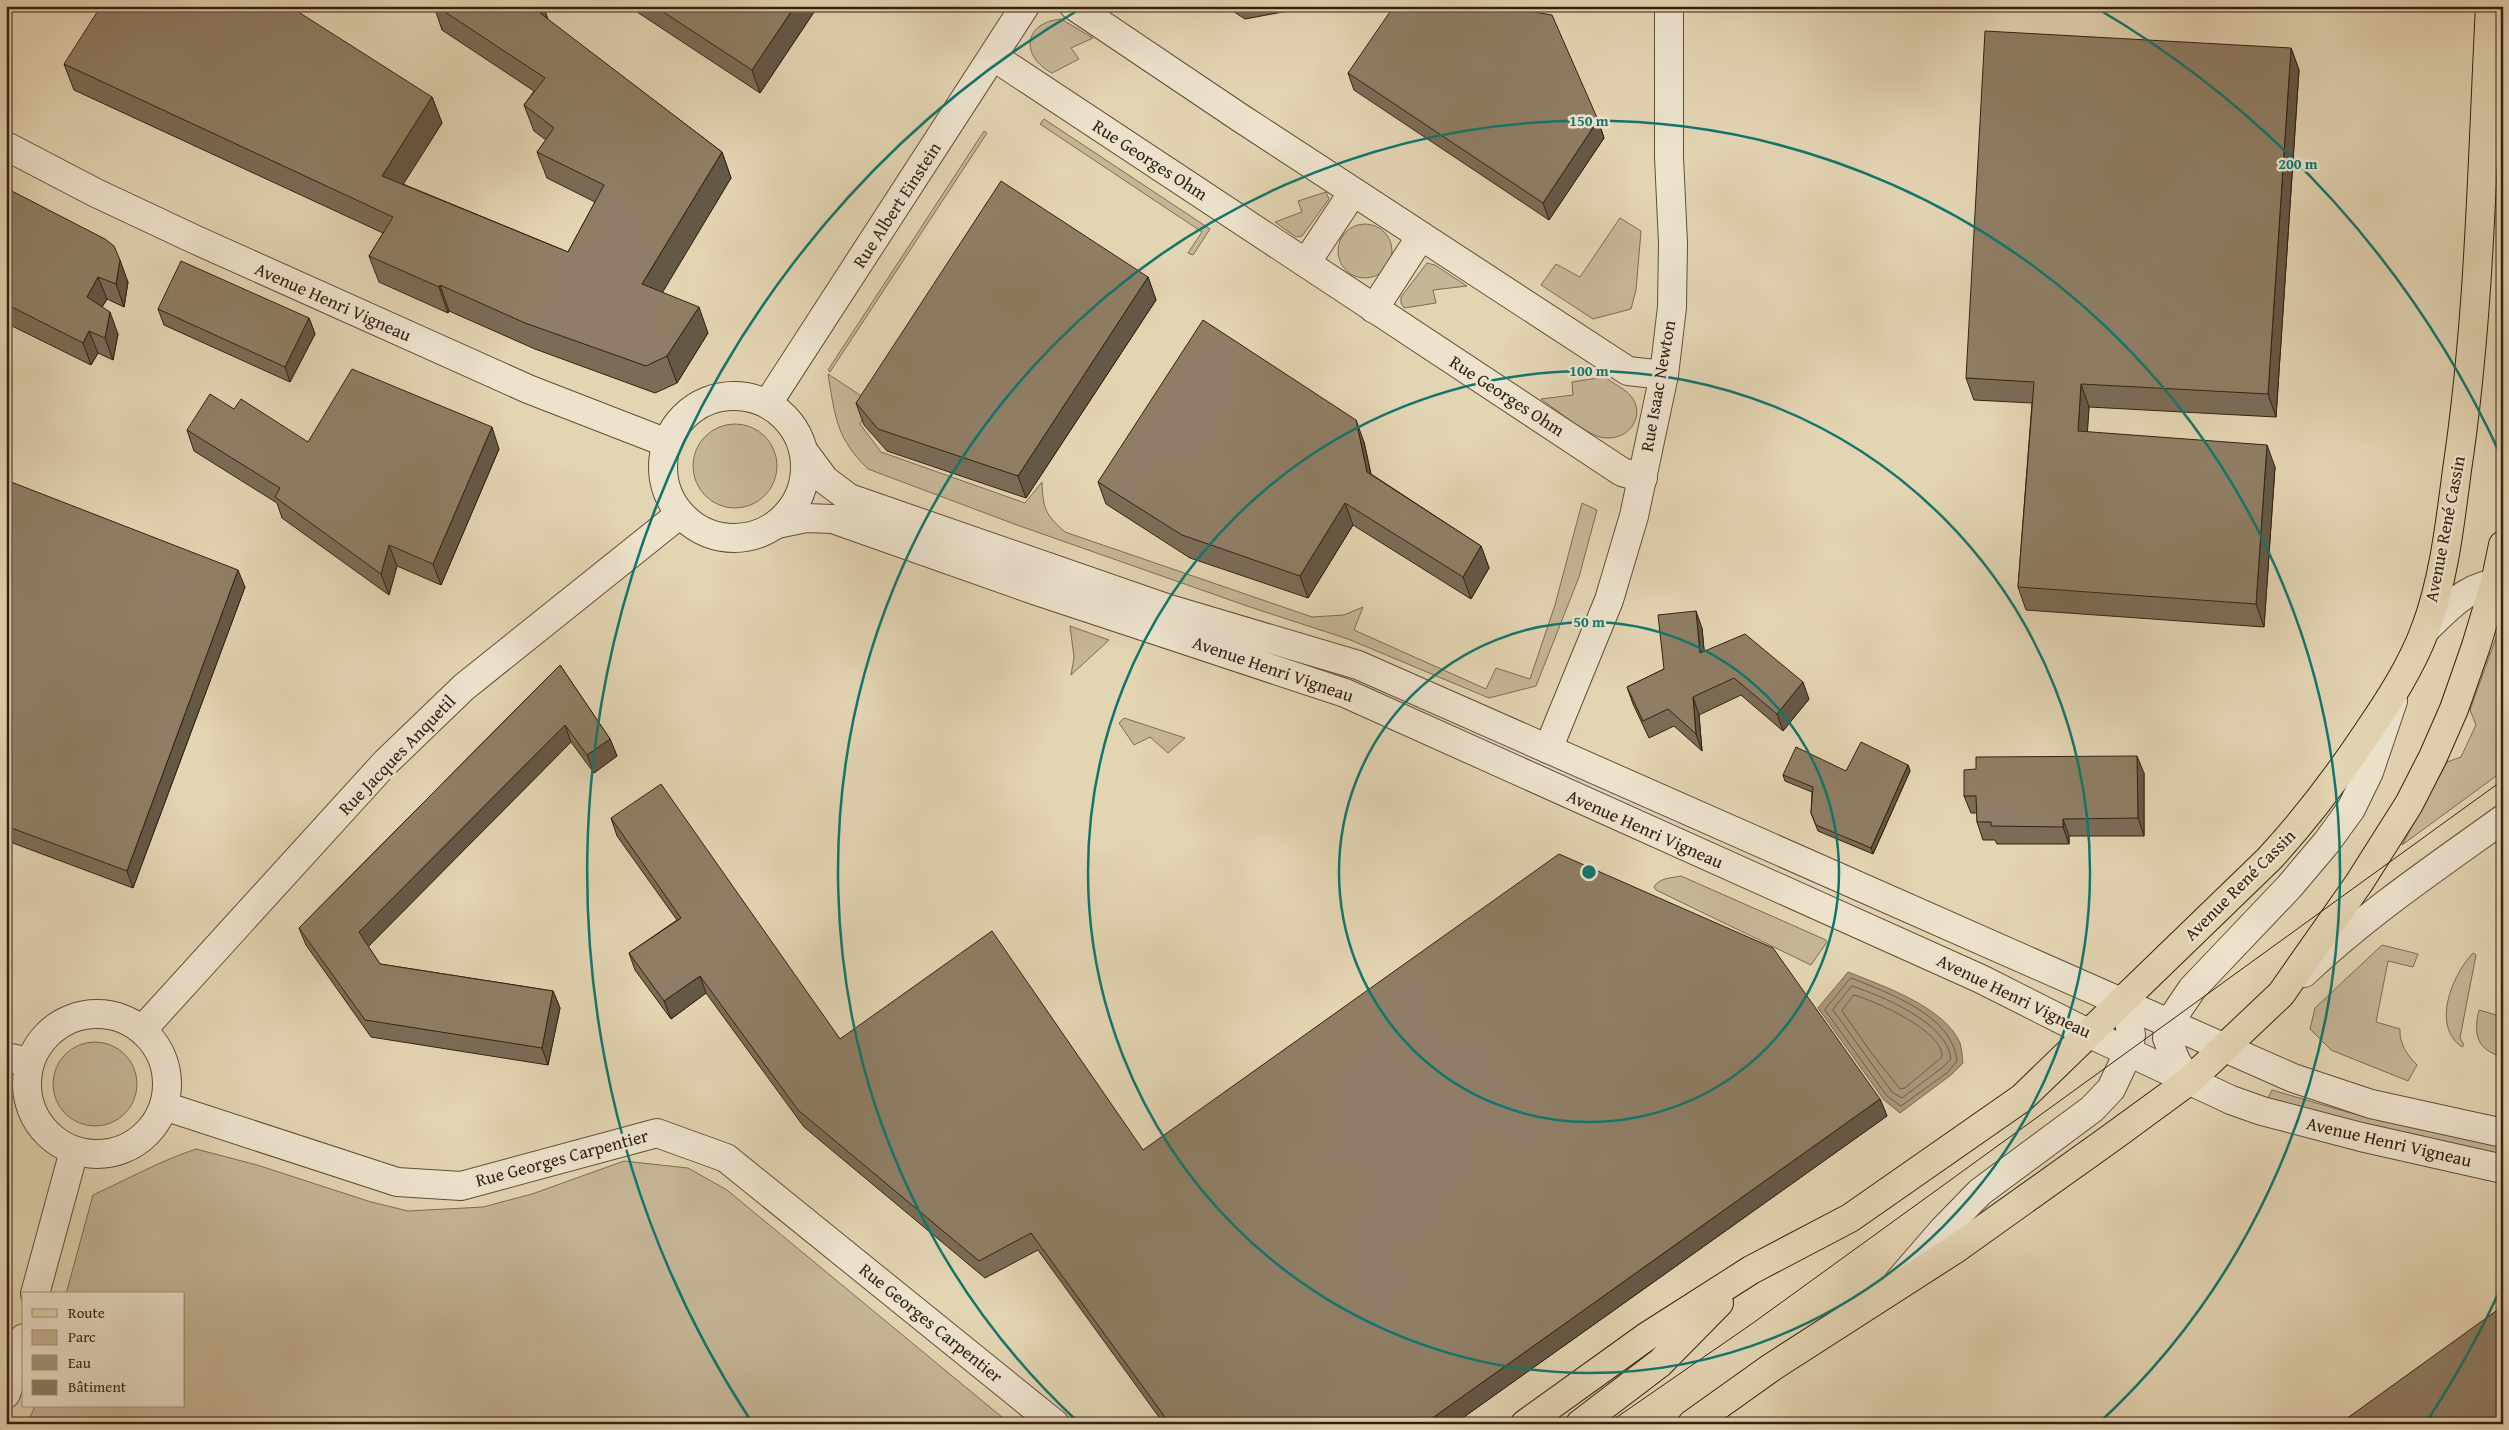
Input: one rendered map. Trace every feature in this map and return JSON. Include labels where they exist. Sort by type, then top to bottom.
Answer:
[{"type":"main road","name":"Avenue René Cassin","points":[[1751,1270],[1850,1218],[2022,1098],[2269,859],[2302,824],[2397,689],[2425,630],[2441,572],[2465,414],[2478,278],[2490,6]]},
{"type":"main road","points":[[1692,1424],[1772,1367],[1954,1250],[2189,1081],[2281,994],[2333,922],[2409,804],[2454,709],[2499,584],[2503,545]]},
{"type":"main road","points":[[1525,1424],[1646,1337],[1751,1270]]},
{"type":"main road","points":[[1580,1424],[1660,1363],[1751,1270]]},
{"type":"street","name":"Rue Albert Einstein","points":[[768,403],[994,57],[1025,6]]},
{"type":"street","points":[[1074,6],[1352,192],[1628,370],[1664,375]]},
{"type":"street","name":"Rue Isaac Newton","points":[[1548,749],[1609,600],[1634,516],[1664,375],[1672,298],[1669,6]]},
{"type":"street","name":"Rue Georges Ohm","points":[[994,57],[1622,472],[1643,478]]},
{"type":"street","name":"Avenue Henri Vigneau","points":[[6,146],[96,193],[231,256],[528,389],[667,443]]},
{"type":"street","points":[[1306,263],[1352,192]]},
{"type":"street","points":[[1374,309],[1421,236]]},
{"type":"street","name":"Avenue Henri Vigneau","points":[[805,452],[806,473],[801,492],[791,510],[777,524],[759,534],[738,538],[716,536],[697,528],[680,514],[670,498],[664,480],[663,461],[667,443],[679,421],[697,405],[720,396],[745,396],[768,403],[785,416],[798,432],[805,452],[825,480],[850,498],[1169,609],[1358,665],[1994,948],[2122,1001],[2293,1078],[2371,1104],[2503,1133]]},
{"type":"street","name":"Rue Jacques Anquetil","points":[[143,1029],[386,762],[464,687],[680,514]]},
{"type":"street","name":"Avenue Henri Vigneau","points":[[777,524],[806,518],[833,519],[1037,590],[1345,692],[1973,976],[2189,1081],[2262,1111],[2361,1137],[2503,1168]]},
{"type":"street","points":[[2425,630],[2463,594],[2499,584]]},
{"type":"street","points":[[2189,1081],[2176,1061],[2166,1038],[2169,1023],[2192,989],[2289,887],[2327,842],[2351,809],[2369,772],[2397,689]]},
{"type":"street","points":[[2281,994],[2335,943],[2503,819]]},
{"type":"street","points":[[1892,1289],[1943,1230],[1980,1192],[2092,1109],[2111,1089],[2129,1051],[2131,1035],[2129,1019],[2122,1001]]},
{"type":"street","points":[[98,1012],[121,1017],[143,1029],[162,1055],[168,1081],[164,1106],[156,1122],[138,1141],[115,1152],[100,1154],[74,1151],[51,1138],[37,1122],[27,1100],[26,1086],[18,1060],[60,1023],[75,1016],[98,1012]]},
{"type":"street","name":"Rue Georges Carpentier","points":[[164,1106],[397,1182],[462,1186],[657,1133],[726,1158],[1047,1421]]},
{"type":"street","points":[[36,1292],[74,1151]]},
{"type":"street","points":[[6,1394],[22,1344]]},
{"type":"green space","points":[[1061,19],[1093,38],[1071,48],[1079,59],[1052,73],[1035,58],[1030,41],[1033,33],[1039,27],[1048,22]]},
{"type":"green space","points":[[1044,119],[1210,229],[1193,255],[1188,253],[1202,232],[1040,124]]},
{"type":"green space","points":[[984,131],[987,133],[830,372],[828,370]]},
{"type":"green space","points":[[1326,192],[1329,199],[1302,236],[1296,237],[1275,222],[1302,212],[1298,201]]},
{"type":"green space","points":[[1620,218],[1641,231],[1636,290],[1631,309],[1593,319],[1541,285],[1556,264],[1580,277]]},
{"type":"green space","points":[[1365,224],[1375,226],[1384,232],[1390,241],[1392,251],[1390,261],[1384,270],[1375,276],[1365,278],[1355,276],[1346,270],[1340,261],[1338,251],[1340,241],[1346,232],[1355,226]]},
{"type":"green space","points":[[1427,263],[1435,265],[1467,286],[1433,290],[1436,303],[1404,308],[1401,303],[1401,297]]},
{"type":"green space","points":[[828,374],[872,403],[860,424],[881,452],[1025,503],[1042,482],[1046,510],[1065,532],[1312,617],[1344,615],[1363,607],[1354,630],[1486,689],[1496,668],[1530,679],[1555,605],[1582,503],[1597,510],[1579,577],[1536,686],[1489,698],[1348,639],[1250,607],[1017,525],[868,469],[857,458],[843,436],[835,414]]},
{"type":"green space","points":[[1605,377],[1630,395],[1637,411],[1636,419],[1632,426],[1627,432],[1619,436],[1610,438],[1594,435],[1541,399],[1573,395],[1572,382]]},
{"type":"green space","points":[[735,424],[751,427],[765,436],[774,450],[777,466],[774,482],[765,496],[751,505],[735,508],[719,505],[705,496],[696,482],[693,466],[696,450],[705,436],[719,427]]},
{"type":"green space","points":[[1070,626],[1109,640],[1071,675],[1074,657]]},
{"type":"green space","points":[[2503,629],[2503,771],[2402,845],[2447,762],[2461,757],[2476,725],[2470,710],[2497,635]]},
{"type":"green space","points":[[1124,718],[1185,738],[1168,753],[1150,737],[1134,745],[1119,723]]},
{"type":"green space","points":[[1681,876],[1827,942],[1811,965],[1656,890],[1654,887],[1662,880]]},
{"type":"green space","points":[[2382,945],[2418,954],[2413,967],[2388,961],[2376,1022],[2400,1029],[2404,1048],[2417,1065],[2408,1081],[2331,1050],[2310,1029],[2315,1008]]},
{"type":"green space","points":[[2473,953],[2476,955],[2460,1038],[2464,1045],[2462,1047],[2453,1038],[2448,1027],[2446,1014],[2452,987],[2465,962]]},
{"type":"green space","points":[[2479,1010],[2503,1017],[2503,1057],[2494,1054],[2482,1046],[2477,1034]]},
{"type":"green space","points":[[95,1042],[111,1045],[125,1054],[134,1068],[137,1084],[134,1100],[125,1114],[111,1123],[95,1126],[79,1123],[65,1114],[56,1100],[53,1084],[56,1068],[65,1054],[79,1045]]},
{"type":"green space","points":[[2272,1090],[2347,1112],[2503,1146],[2503,1155],[2368,1125],[2268,1098]]},
{"type":"green space","points":[[196,1149],[257,1165],[371,1202],[408,1211],[483,1207],[532,1194],[624,1161],[688,1168],[727,1190],[1003,1418],[1000,1424],[27,1424],[34,1408],[185,1408],[185,1292],[67,1292],[93,1195]]},
{"type":"water","points":[[1848,972],[1894,991],[1927,1008],[1952,1030],[1960,1043],[1963,1063],[1951,1075],[1900,1113],[1884,1100],[1818,1008]]},
{"type":"building","points":[[101,6],[289,6],[432,97],[382,176],[568,252],[604,185],[537,152],[554,128],[524,105],[545,78],[436,6],[542,6],[544,8],[540,13],[722,152],[642,284],[699,307],[667,356],[646,366],[525,323],[369,256],[393,217],[64,64]]},
{"type":"building","points":[[654,6],[795,6],[752,70]]},
{"type":"building","points":[[1394,6],[1499,6],[1552,15],[1598,120],[1543,203],[1348,73]]},
{"type":"building","points":[[1985,31],[2291,48],[2268,394],[2081,384],[2078,431],[2267,445],[2256,604],[2018,587],[2034,382],[1966,378]]},
{"type":"building","points":[[1001,181],[1148,277],[1018,476],[878,429],[856,403]]},
{"type":"building","points":[[6,188],[105,239],[114,246],[120,260],[116,284],[98,277],[87,297],[110,312],[105,338],[89,331],[83,343],[6,304]]},
{"type":"building","points":[[181,261],[309,318],[285,367],[158,309]]},
{"type":"building","points":[[1203,320],[1356,420],[1367,472],[1481,546],[1463,577],[1345,503],[1300,576],[1182,535],[1098,482]]},
{"type":"building","points":[[352,369],[492,427],[433,564],[389,545],[381,574],[275,497],[280,488],[187,430],[210,394],[234,409],[241,399],[308,442]]},
{"type":"building","points":[[6,480],[238,570],[127,871],[6,826]]},
{"type":"building","points":[[1696,611],[1700,653],[1745,634],[1803,682],[1777,714],[1734,678],[1693,697],[1696,734],[1668,709],[1643,721],[1627,687],[1664,669],[1658,615]]},
{"type":"building","points":[[560,665],[610,739],[587,755],[565,725],[359,932],[380,964],[553,991],[542,1048],[365,1020],[299,928]]},
{"type":"building","points":[[1861,742],[1908,765],[1871,848],[1816,825],[1811,813],[1813,787],[1783,775],[1796,747],[1846,771]]},
{"type":"building","points":[[2137,756],[2138,818],[2063,819],[2063,827],[1991,826],[1991,822],[1977,822],[1976,796],[1964,796],[1964,770],[1976,769],[1976,757]]},
{"type":"building","points":[[661,784],[840,1039],[992,931],[1143,1150],[1559,854],[1773,948],[1880,1099],[1424,1424],[1170,1424],[1031,1233],[979,1261],[798,1110],[700,976],[664,1001],[629,953],[681,918],[611,818]]},
{"type":"building","points":[[2503,1306],[2503,1424],[2339,1424]]},
{"type":"tram line","points":[[1607,1424],[1753,1323],[2503,780]]}]
